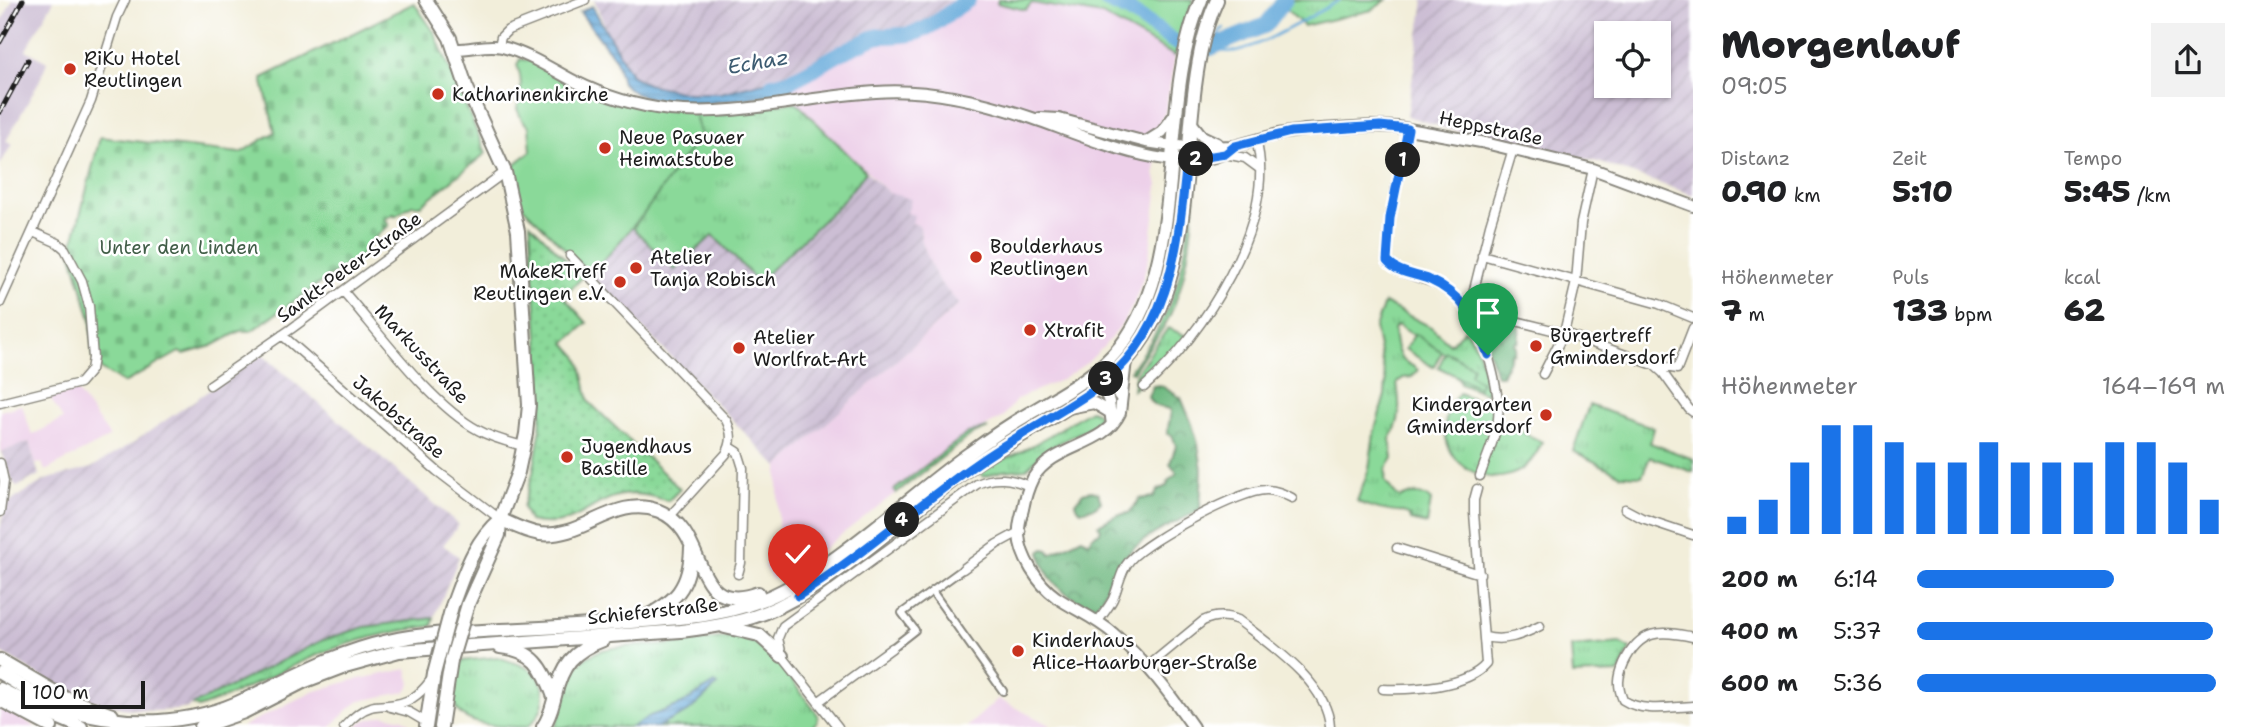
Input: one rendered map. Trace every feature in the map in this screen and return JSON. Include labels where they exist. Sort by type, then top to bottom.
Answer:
[{"type":"main road","points":[[426,0],[447,30],[466,86],[505,172],[515,213],[521,258],[529,392],[523,446],[514,486],[500,519],[499,535],[468,604],[435,726]]},
{"type":"main road","name":"Schieferstraße","points":[[236,710],[323,661],[387,641],[431,635],[690,617],[745,606],[776,594],[816,571],[962,458],[1080,381],[1121,346],[1144,306],[1158,262],[1187,43],[1201,0]]},
{"type":"main road","name":"Schieferstraße","points":[[236,710],[356,662],[399,651],[714,626],[758,615],[798,596],[969,468],[1102,383],[1142,342],[1163,297],[1175,255],[1202,41],[1217,0]]},
{"type":"main road","points":[[1168,192],[1184,194]]},
{"type":"main road","points":[[500,519],[528,532],[548,534],[577,529],[615,510],[645,507],[670,516],[682,527],[710,585],[719,594],[732,599],[750,596],[798,574],[816,571]]},
{"type":"main road","points":[[435,726],[433,677],[452,606],[469,562],[485,532],[500,519]]},
{"type":"main road","points":[[635,622],[663,608],[675,598],[687,576],[691,544]]},
{"type":"main road","points":[[714,626],[759,635],[782,656]]},
{"type":"main road","points":[[543,727],[571,658],[583,648],[613,636]]},
{"type":"main road","points":[[468,645],[506,648],[531,657],[545,673],[554,697]]},
{"type":"main road","points":[[0,660],[55,693],[91,709],[124,717],[178,722]]},
{"type":"main road","points":[[0,673],[48,701],[88,718],[128,726],[178,722],[236,710]]},
{"type":"main road","points":[[0,688],[51,716],[80,727]]},
{"type":"main road","points":[[0,700],[51,727]]},
{"type":"main road","points":[[201,727],[236,710]]},
{"type":"street","points":[[0,303],[91,101],[117,17],[125,0]]},
{"type":"street","points":[[499,46],[502,37],[509,30],[580,2]]},
{"type":"street","points":[[454,50],[499,46],[604,94],[668,110],[720,111],[864,93],[905,91],[968,102],[1034,118],[1059,129],[1146,155],[1172,153]]},
{"type":"street","points":[[1146,142],[1162,132],[1177,111]]},
{"type":"street","points":[[1034,118],[1059,119],[1146,142],[1172,153]]},
{"type":"street","points":[[1191,122],[1202,136],[1228,148],[1260,169]]},
{"type":"street","name":"Heppstraße","points":[[1172,153],[1228,148],[1278,134],[1315,129],[1380,126],[1513,149],[1593,169],[1693,206]]},
{"type":"street","points":[[1408,129],[1390,218],[1387,261],[1394,267],[1439,285],[1468,309],[1564,333],[1654,365],[1677,369],[1693,328]]},
{"type":"street","points":[[1144,387],[1204,320],[1243,246],[1257,197],[1260,169],[1256,140]]},
{"type":"street","points":[[1146,142],[1146,155]]},
{"type":"street","points":[[1480,476],[1497,424],[1498,402],[1488,355],[1468,309],[1513,149]]},
{"type":"street","points":[[1543,374],[1564,333],[1576,282],[1581,223],[1593,169]]},
{"type":"street","name":"Sankt-Peter-Straße","points":[[210,385],[505,172]]},
{"type":"street","points":[[0,403],[80,383],[91,370],[93,358],[86,293],[71,258],[58,243],[33,232]]},
{"type":"street","points":[[1482,255],[1659,304],[1693,318]]},
{"type":"street","points":[[570,256],[726,419],[732,436],[730,447],[670,516]]},
{"type":"street","name":"Markusstraße","points":[[343,291],[405,363],[456,416],[489,435],[523,446]]},
{"type":"street","name":"Jakobstraße","points":[[282,335],[437,471],[500,519]]},
{"type":"street","points":[[1126,360],[1120,413],[1112,425],[1101,434],[1052,457],[1042,467],[1029,486],[1021,531],[1030,564],[1048,590],[1098,621],[1120,639],[1147,667],[1193,727]]},
{"type":"street","points":[[1104,363],[1102,383],[1109,401],[1112,425]]},
{"type":"street","points":[[1654,365],[1693,412]]},
{"type":"street","points":[[1080,381],[1114,387],[1121,398]]},
{"type":"street","points":[[1066,408],[1094,403],[1110,412]]},
{"type":"street","points":[[730,447],[738,452],[743,468],[741,562],[738,574]]},
{"type":"street","points":[[0,463],[4,481],[0,512]]},
{"type":"street","points":[[838,727],[782,656],[778,638],[783,626],[977,484],[1002,478],[1029,486]]},
{"type":"street","points":[[1098,621],[1113,598],[1128,561],[1140,551],[1196,517],[1244,495],[1266,489],[1292,498]]},
{"type":"street","points":[[1383,690],[1415,688],[1471,677],[1486,664],[1474,513],[1477,489]]},
{"type":"street","points":[[1625,509],[1642,519],[1693,535]]},
{"type":"street","points":[[818,702],[915,630],[902,613],[962,569],[1021,531]]},
{"type":"street","points":[[1397,548],[1480,574]]},
{"type":"street","points":[[932,591],[1003,691]]},
{"type":"street","points":[[1147,667],[1203,621],[1211,617],[1230,617],[1238,620],[1288,660],[1320,695],[1330,727]]},
{"type":"street","points":[[1485,637],[1494,639],[1519,636],[1540,626]]},
{"type":"street","points":[[1693,637],[1669,632],[1641,639],[1630,649],[1618,682],[1623,700],[1633,707],[1693,706]]},
{"type":"street","points":[[344,727],[362,711],[371,707],[412,699],[421,693],[433,677]]},
{"type":"street","points":[[384,706],[410,712],[435,726]]},
{"type":"shaded area","points":[[13,0],[54,0],[26,50],[47,62],[39,82],[6,141],[12,144],[0,165],[0,24]]},
{"type":"shaded area","points":[[594,0],[965,0],[918,31],[898,36],[878,35],[789,81],[720,92],[688,93],[642,84],[631,77],[612,43]]},
{"type":"shaded area","points":[[975,0],[1032,3],[1102,15],[1175,56],[1165,113],[1160,120],[1155,173],[1158,185],[1149,257],[1143,278],[1124,321],[1088,362],[1063,379],[1017,399],[1003,417],[972,434],[815,555],[772,579],[764,566],[778,552],[778,467],[959,304],[938,280],[921,239],[920,226],[912,223],[907,213],[889,193],[796,102],[791,81],[878,38],[919,34],[967,2]]},
{"type":"shaded area","points":[[1424,0],[1693,0],[1693,195],[1598,162],[1445,128],[1407,116]]},
{"type":"shaded area","points":[[866,172],[889,193],[911,199],[907,213],[914,215],[912,223],[920,226],[921,239],[938,280],[959,304],[778,467],[591,275],[633,228],[641,235],[713,234],[840,204]]},
{"type":"shaded area","points":[[262,354],[459,525],[443,545],[459,557],[434,618],[364,627],[323,640],[188,708],[177,710],[122,708],[90,700],[52,683],[0,652],[0,530],[6,504],[45,480],[91,468],[134,442]]},
{"type":"shaded area","points":[[76,390],[110,437],[45,471],[42,463],[36,464],[29,442],[1,452],[0,411],[22,405],[32,435],[63,419],[50,398]]},
{"type":"shaded area","points":[[29,442],[39,475],[17,487],[1,452]]},
{"type":"shaded area","points":[[407,669],[411,684],[405,692],[359,701],[331,727],[242,727],[309,693]]},
{"type":"shaded area","points":[[998,699],[1050,725],[967,727]]},
{"type":"shaded area","points":[[0,708],[10,713],[36,727],[0,727]]},
{"type":"shaded area","points":[[384,715],[403,719],[409,723],[409,727],[356,727],[363,721]]},
{"type":"green space","points":[[998,0],[1193,0],[1175,56],[1102,15],[1032,3],[1025,10],[997,3]]},
{"type":"green space","points":[[1276,0],[1386,0],[1372,10],[1304,26]]},
{"type":"green space","name":"Unter den Linden","points":[[414,3],[434,32],[486,153],[421,205],[412,205],[385,219],[389,226],[386,228],[383,225],[384,230],[361,255],[251,331],[240,331],[212,346],[184,354],[179,352],[124,383],[102,370],[93,358],[91,319],[71,251],[100,137],[240,153],[275,132],[262,78]]},
{"type":"green space","points":[[520,59],[539,62],[604,94],[694,111],[700,135],[642,216],[591,275],[520,204],[514,165],[531,151],[529,127],[517,109],[521,87],[517,65]]},
{"type":"green space","points":[[796,102],[866,172],[840,204],[758,282],[713,235],[675,270],[633,228],[700,135],[694,111]]},
{"type":"green space","points":[[1193,182],[1196,182],[1191,234],[1176,301],[1165,324],[1133,372],[1130,371],[1157,331],[1175,291],[1187,238]]},
{"type":"green space","points":[[530,223],[583,277],[563,296],[587,323],[565,343],[581,365],[589,402],[680,489],[668,501],[631,494],[617,496],[560,522],[529,521],[523,507],[533,473],[540,433],[542,396]]},
{"type":"green space","points":[[1384,303],[1431,327],[1450,344],[1465,329],[1475,344],[1483,368],[1487,394],[1460,383],[1450,369],[1451,358],[1397,325],[1394,329],[1401,357],[1418,370],[1412,377],[1403,378],[1397,383],[1399,412],[1397,426],[1390,439],[1393,458],[1386,469],[1385,481],[1401,498],[1417,494],[1431,501],[1427,524],[1410,520],[1403,512],[1380,509],[1357,501],[1369,469],[1374,433],[1385,395],[1386,382],[1375,328]]},
{"type":"green space","points":[[1476,314],[1487,316],[1487,323],[1505,328],[1514,324],[1520,327],[1518,342],[1514,343],[1516,348],[1502,375],[1497,375],[1482,326],[1474,317]]},
{"type":"green space","points":[[1168,328],[1187,336],[1133,390],[1135,375]]},
{"type":"green space","points":[[1415,334],[1442,352],[1433,367],[1405,349]]},
{"type":"green space","points":[[1446,352],[1473,366],[1470,374],[1481,382],[1478,387],[1438,367]]},
{"type":"green space","points":[[1160,385],[1181,398],[1192,424],[1202,469],[1200,510],[1138,544],[1118,564],[1099,607],[1092,609],[1058,587],[1047,572],[1040,552],[1044,549],[1051,554],[1082,538],[1088,542],[1100,532],[1098,525],[1117,515],[1129,513],[1140,499],[1154,497],[1177,473],[1170,463],[1176,446],[1172,435],[1167,434],[1170,409],[1159,407],[1149,400],[1148,396],[1153,386]]},
{"type":"green space","points":[[1459,393],[1494,407],[1498,420],[1542,442],[1527,464],[1509,475],[1489,477],[1470,470],[1455,457],[1446,438],[1447,417]]},
{"type":"green space","points":[[1589,405],[1654,428],[1650,443],[1693,459],[1693,472],[1650,457],[1642,476],[1621,475],[1573,451]]},
{"type":"green space","points":[[1090,410],[1099,416],[1093,426],[1047,449],[1026,469],[1002,471],[983,477],[979,471],[1033,445]]},
{"type":"green space","points":[[988,428],[971,435],[896,493],[894,490],[968,433]]},
{"type":"green space","points":[[1083,493],[1098,493],[1101,502],[1081,511],[1075,503]]},
{"type":"green space","points":[[434,618],[432,626],[376,636],[336,648],[214,702],[198,708],[193,705],[323,640],[364,627]]},
{"type":"green space","points":[[732,636],[754,643],[773,656],[818,715],[817,722],[811,727],[555,727],[571,672],[585,658],[618,647],[672,644]]},
{"type":"green space","points":[[1620,643],[1630,649],[1619,673],[1573,675],[1571,647]]},
{"type":"green space","points":[[497,657],[529,669],[542,683],[543,704],[537,717],[527,727],[478,723],[460,713],[455,705],[455,686],[461,661]]},
{"type":"water","points":[[592,6],[632,76],[647,84],[688,93],[720,93],[773,80],[776,84],[790,80],[793,92],[705,104],[671,103],[636,94],[622,83],[616,60],[580,12]]},
{"type":"water","points":[[715,683],[718,685],[688,712],[657,727],[632,727],[650,716],[680,705]]},
{"type":"waterway","name":"Echaz","points":[[772,85],[795,78],[874,38],[908,35],[925,29],[968,0]]},
{"type":"waterway","name":"Echaz","points":[[1106,0],[1130,11],[1175,42]]},
{"type":"waterway","name":"Echaz","points":[[1210,48],[1266,25],[1285,0]]},
{"type":"waterway","points":[[1223,51],[1247,48],[1340,0]]},
{"type":"waterway","points":[[1218,39],[1224,28]]},
{"type":"railway","points":[[0,42],[23,0]]},
{"type":"railway","points":[[0,112],[28,60]]},
{"type":"place","name":"RiKu Hotel Reutlingen","points":[[70,69]]},
{"type":"place","name":"Katharinenkirche","points":[[438,94]]},
{"type":"place","name":"Neue Pasuaer Heimatstube","points":[[605,148]]},
{"type":"place","name":"Boulderhaus Reutlingen","points":[[976,257]]},
{"type":"place","name":"Atelier Tanja Robisch","points":[[636,268]]},
{"type":"place","name":"MakeRTreff Reutlingen e.V.","points":[[620,282]]},
{"type":"place","name":"Xtrafit","points":[[1030,330]]},
{"type":"place","name":"Bürgertreff Gmindersdorf","points":[[1536,346]]},
{"type":"place","name":"Atelier Worlfrat-Art","points":[[739,348]]},
{"type":"place","name":"Kindergarten Gmindersdorf","points":[[1546,415]]},
{"type":"place","name":"Jugendhaus Bastille","points":[[567,457]]},
{"type":"place","name":"Kinderhaus Alice-Haarburger-Straße","points":[[1018,651]]},
{"type":"route","points":[[798,596],[969,468],[1094,390],[1126,360],[1142,342],[1168,281],[1181,222],[1187,160],[1225,154],[1235,146],[1291,132],[1380,126],[1408,129],[1390,218],[1387,261],[1409,274],[1439,285],[1462,302],[1468,309],[1488,355]]}]
